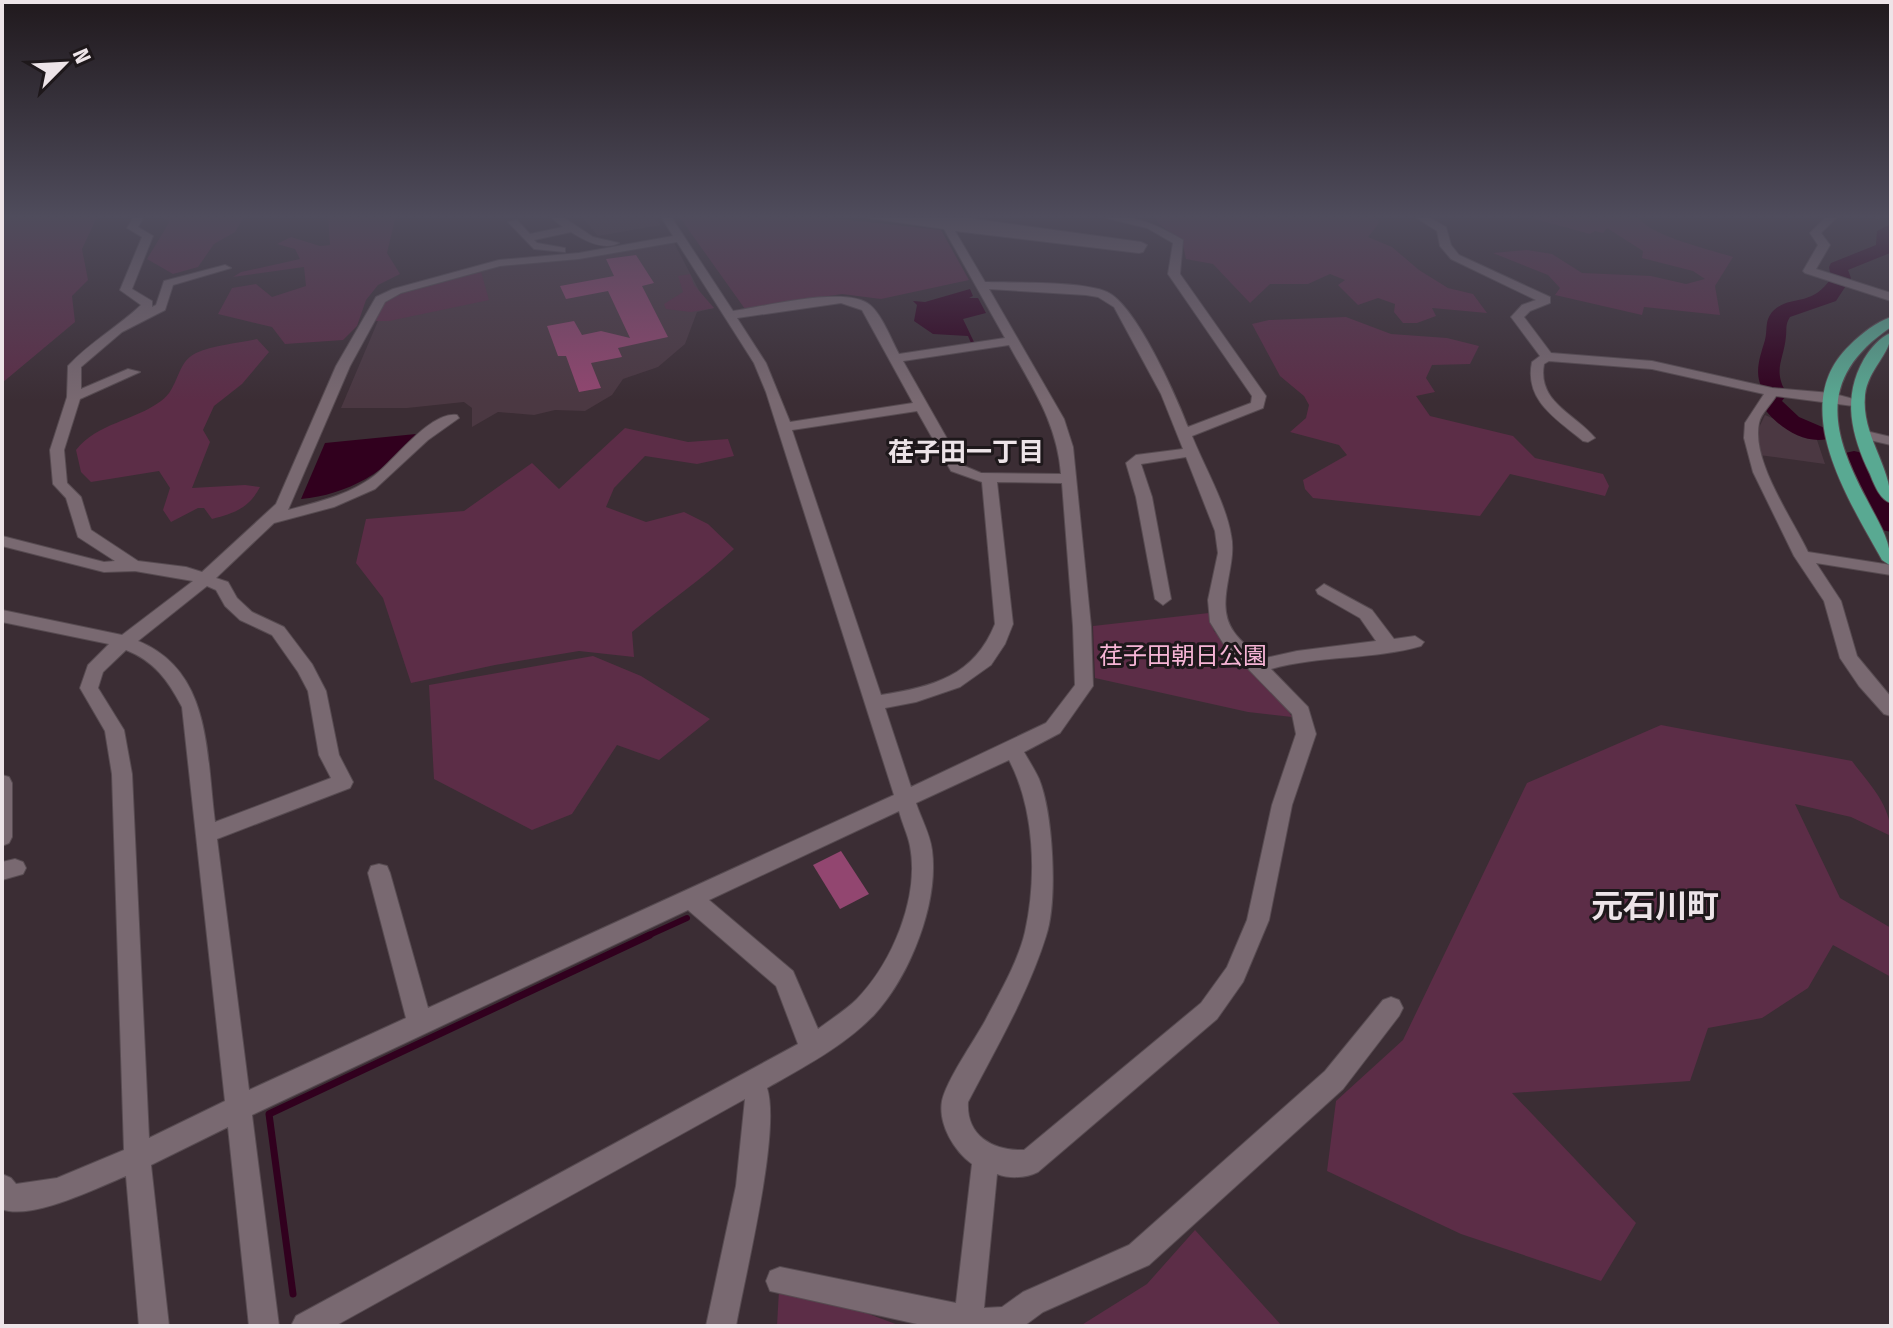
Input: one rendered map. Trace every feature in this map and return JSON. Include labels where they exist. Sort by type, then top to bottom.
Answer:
[{"type":"main road","points":[[1891,321],[1856,347],[1843,362],[1834,378],[1831,397],[1839,457],[1891,560]]},
{"type":"main road","points":[[1891,337],[1865,367],[1856,404],[1868,454],[1891,498]]},
{"type":"street","points":[[125,325],[148,307],[145,300],[126,290],[131,277]]},
{"type":"street","points":[[135,566],[84,533],[73,497],[60,484],[57,450],[74,397],[75,366],[101,346],[109,335],[161,307],[168,283],[191,277]]},
{"type":"street","points":[[154,1326],[137,1158],[118,830],[122,774],[114,730],[89,688],[94,670],[106,655],[206,578],[283,506],[343,366],[380,300],[397,291],[448,277]]},
{"type":"street","points":[[306,1326],[811,1050],[865,1007],[889,975],[912,925],[922,890],[921,848],[907,798],[786,427],[760,363],[705,277]]},
{"type":"street","points":[[5,1198],[57,1191],[137,1158],[1053,728],[1084,686],[1066,447],[1057,419],[976,277]]},
{"type":"street","points":[[1163,599],[1144,497],[1133,463],[1188,443],[1258,405],[1259,396],[1176,277]]},
{"type":"street","points":[[1497,277],[1546,300],[1520,312],[1517,317],[1547,357]]},
{"type":"street","points":[[1830,277],[1891,297]]},
{"type":"street","points":[[980,285],[1086,291],[1119,305],[1168,394],[1223,531],[1226,553],[1216,600],[1219,622],[1229,639],[1301,712],[1306,734],[1282,805],[1258,920],[1235,974],[1209,1011],[1029,1163],[1005,1164],[978,1153],[954,1121],[955,1100],[1006,1005],[1036,934],[1041,890],[1040,829],[1030,781],[1013,749]]},
{"type":"street","points":[[729,315],[841,299],[857,302],[867,308],[956,468],[968,475],[1069,479]]},
{"type":"street","points":[[895,358],[1011,341]]},
{"type":"street","points":[[1588,438],[1541,396],[1534,374],[1538,362],[1547,357],[1652,365],[1779,393],[1831,397],[1856,404]]},
{"type":"street","points":[[74,397],[133,372]]},
{"type":"street","points":[[1779,393],[1753,420],[1751,436],[1771,494],[1786,518],[1802,556],[1828,592],[1836,609],[1838,631],[1846,652],[1891,709]]},
{"type":"street","points":[[786,427],[921,406]]},
{"type":"street","points":[[271,519],[340,500],[380,479],[439,424],[452,418]]},
{"type":"street","points":[[1862,434],[1891,441]]},
{"type":"street","points":[[875,703],[957,684],[998,645],[1004,624],[989,477]]},
{"type":"street","points":[[2,541],[104,567],[135,566],[186,572],[206,578],[222,586],[231,602],[246,616],[278,631],[306,669],[317,691],[329,755],[343,782],[206,834]]},
{"type":"street","points":[[1802,556],[1891,570]]},
{"type":"street","points":[[1324,590],[1366,614],[1390,647]]},
{"type":"street","points":[[2,616],[125,642],[157,659],[177,680],[191,707],[264,1326]]},
{"type":"street","points":[[1258,666],[1294,655],[1415,642]]},
{"type":"street","points":[[2,783],[2,837]]},
{"type":"street","points":[[379,873],[420,1024]]},
{"type":"street","points":[[690,898],[785,979],[807,1032],[811,1050]]},
{"type":"street","points":[[780,1281],[968,1320],[1007,1321],[1033,1302],[1139,1255],[1334,1080],[1391,1008]]},
{"type":"street","points":[[721,1326],[749,1186],[759,1102],[753,1084]]},
{"type":"street","points":[[968,1320],[986,1157]]},
{"type":"shaded area","points":[[455,277],[692,277],[702,296],[714,308],[697,312],[685,344],[658,367],[623,379],[612,395],[585,411],[555,410],[534,415],[498,412],[472,427],[472,408],[464,402],[407,408],[341,408],[386,302],[398,294]]},
{"type":"shaded area","points":[[970,289],[973,296],[969,298],[978,298],[986,313],[963,319],[974,342],[971,343],[968,336],[933,334],[914,321],[917,305],[913,301],[925,302]]},
{"type":"shaded area","points":[[1765,415],[1816,437],[1825,464],[1759,455],[1756,434]]},
{"type":"shaded area","points":[[416,434],[393,459],[366,479],[335,492],[301,499],[325,443]]},
{"type":"green space","points":[[2,277],[87,277],[72,296],[75,322],[2,383]]},
{"type":"green space","points":[[305,277],[394,277],[378,285],[366,300],[357,326],[343,340],[285,344],[272,327],[218,314],[232,288],[256,284],[272,297],[306,286]]},
{"type":"green space","points":[[463,277],[482,277],[489,300],[389,321],[375,321],[386,300]]},
{"type":"green space","points":[[678,277],[691,277],[694,285],[714,308],[691,312],[666,309],[664,304],[683,292]]},
{"type":"green space","points":[[722,277],[967,277],[969,280],[881,299],[842,294],[745,309]]},
{"type":"green space","points":[[1225,277],[1323,277],[1308,284],[1270,284],[1250,303]]},
{"type":"green space","points":[[1337,277],[1430,277],[1448,288],[1473,294],[1487,313],[1432,308],[1436,316],[1417,323],[1403,323],[1394,312],[1395,304],[1378,298],[1358,305],[1338,285],[1345,280]]},
{"type":"green space","points":[[1550,277],[1655,277],[1686,284],[1705,279],[1702,277],[1721,277],[1715,286],[1720,315],[1644,307],[1642,315],[1555,295],[1560,288]]},
{"type":"green space","points":[[1346,317],[1391,334],[1447,338],[1479,346],[1470,364],[1432,365],[1426,378],[1435,392],[1416,396],[1430,416],[1513,436],[1535,458],[1603,474],[1609,486],[1605,496],[1510,474],[1480,516],[1313,498],[1305,489],[1303,480],[1347,455],[1339,445],[1290,432],[1306,418],[1309,405],[1304,396],[1280,376],[1252,324],[1269,320]]},
{"type":"green space","points":[[257,339],[269,352],[242,384],[214,406],[203,430],[210,442],[192,488],[260,487],[246,505],[212,519],[204,508],[198,508],[171,522],[163,510],[170,488],[159,471],[91,482],[81,472],[76,450],[94,434],[161,401],[171,390],[189,357],[210,348]]},
{"type":"green space","points":[[625,428],[688,442],[728,439],[734,456],[697,464],[645,456],[614,488],[606,507],[646,522],[684,512],[708,524],[734,549],[632,632],[634,657],[579,651],[411,683],[383,598],[356,563],[366,519],[464,511],[532,463],[559,489]]},
{"type":"green space","name":"荏子田朝日公園","points":[[1209,613],[1214,631],[1292,717],[1248,712],[1095,678],[1093,626]]},
{"type":"green space","points":[[593,656],[641,676],[710,719],[659,760],[617,745],[572,814],[532,830],[434,779],[429,685]]},
{"type":"green space","points":[[1661,725],[1852,761],[1883,805],[1891,836],[1851,817],[1795,804],[1840,898],[1891,928],[1891,977],[1833,945],[1808,988],[1762,1018],[1708,1028],[1690,1081],[1512,1093],[1636,1223],[1601,1281],[1461,1234],[1327,1171],[1336,1101],[1403,1040],[1527,783]]},
{"type":"green space","points":[[1195,1230],[1282,1326],[1080,1326],[1147,1284]]},
{"type":"green space","points":[[779,1290],[847,1306],[901,1326],[777,1326]]},
{"type":"building","points":[[609,277],[650,277],[654,283],[642,286],[668,337],[618,348],[622,357],[591,363],[601,388],[579,392],[566,356],[558,356],[547,326],[574,321],[582,335],[601,331],[630,338],[608,291],[566,299],[560,286]]},
{"type":"building","points":[[841,851],[869,894],[840,909],[813,865]]},
{"type":"waterway","points":[[1819,434],[1798,426],[1774,408],[1771,401],[1776,394],[1768,381],[1770,352],[1776,338],[1775,324],[1782,313],[1829,297],[1841,277]]},
{"type":"waterway","points":[[1854,458],[1891,524]]},
{"type":"waterway","points":[[645,937],[687,918]]},
{"type":"waterway","points":[[293,1294],[269,1114],[650,935]]},
{"type":"district","name":"荏子田一丁目","points":[[966,452]]},
{"type":"district","name":"元石川町","points":[[1655,906]]}]
